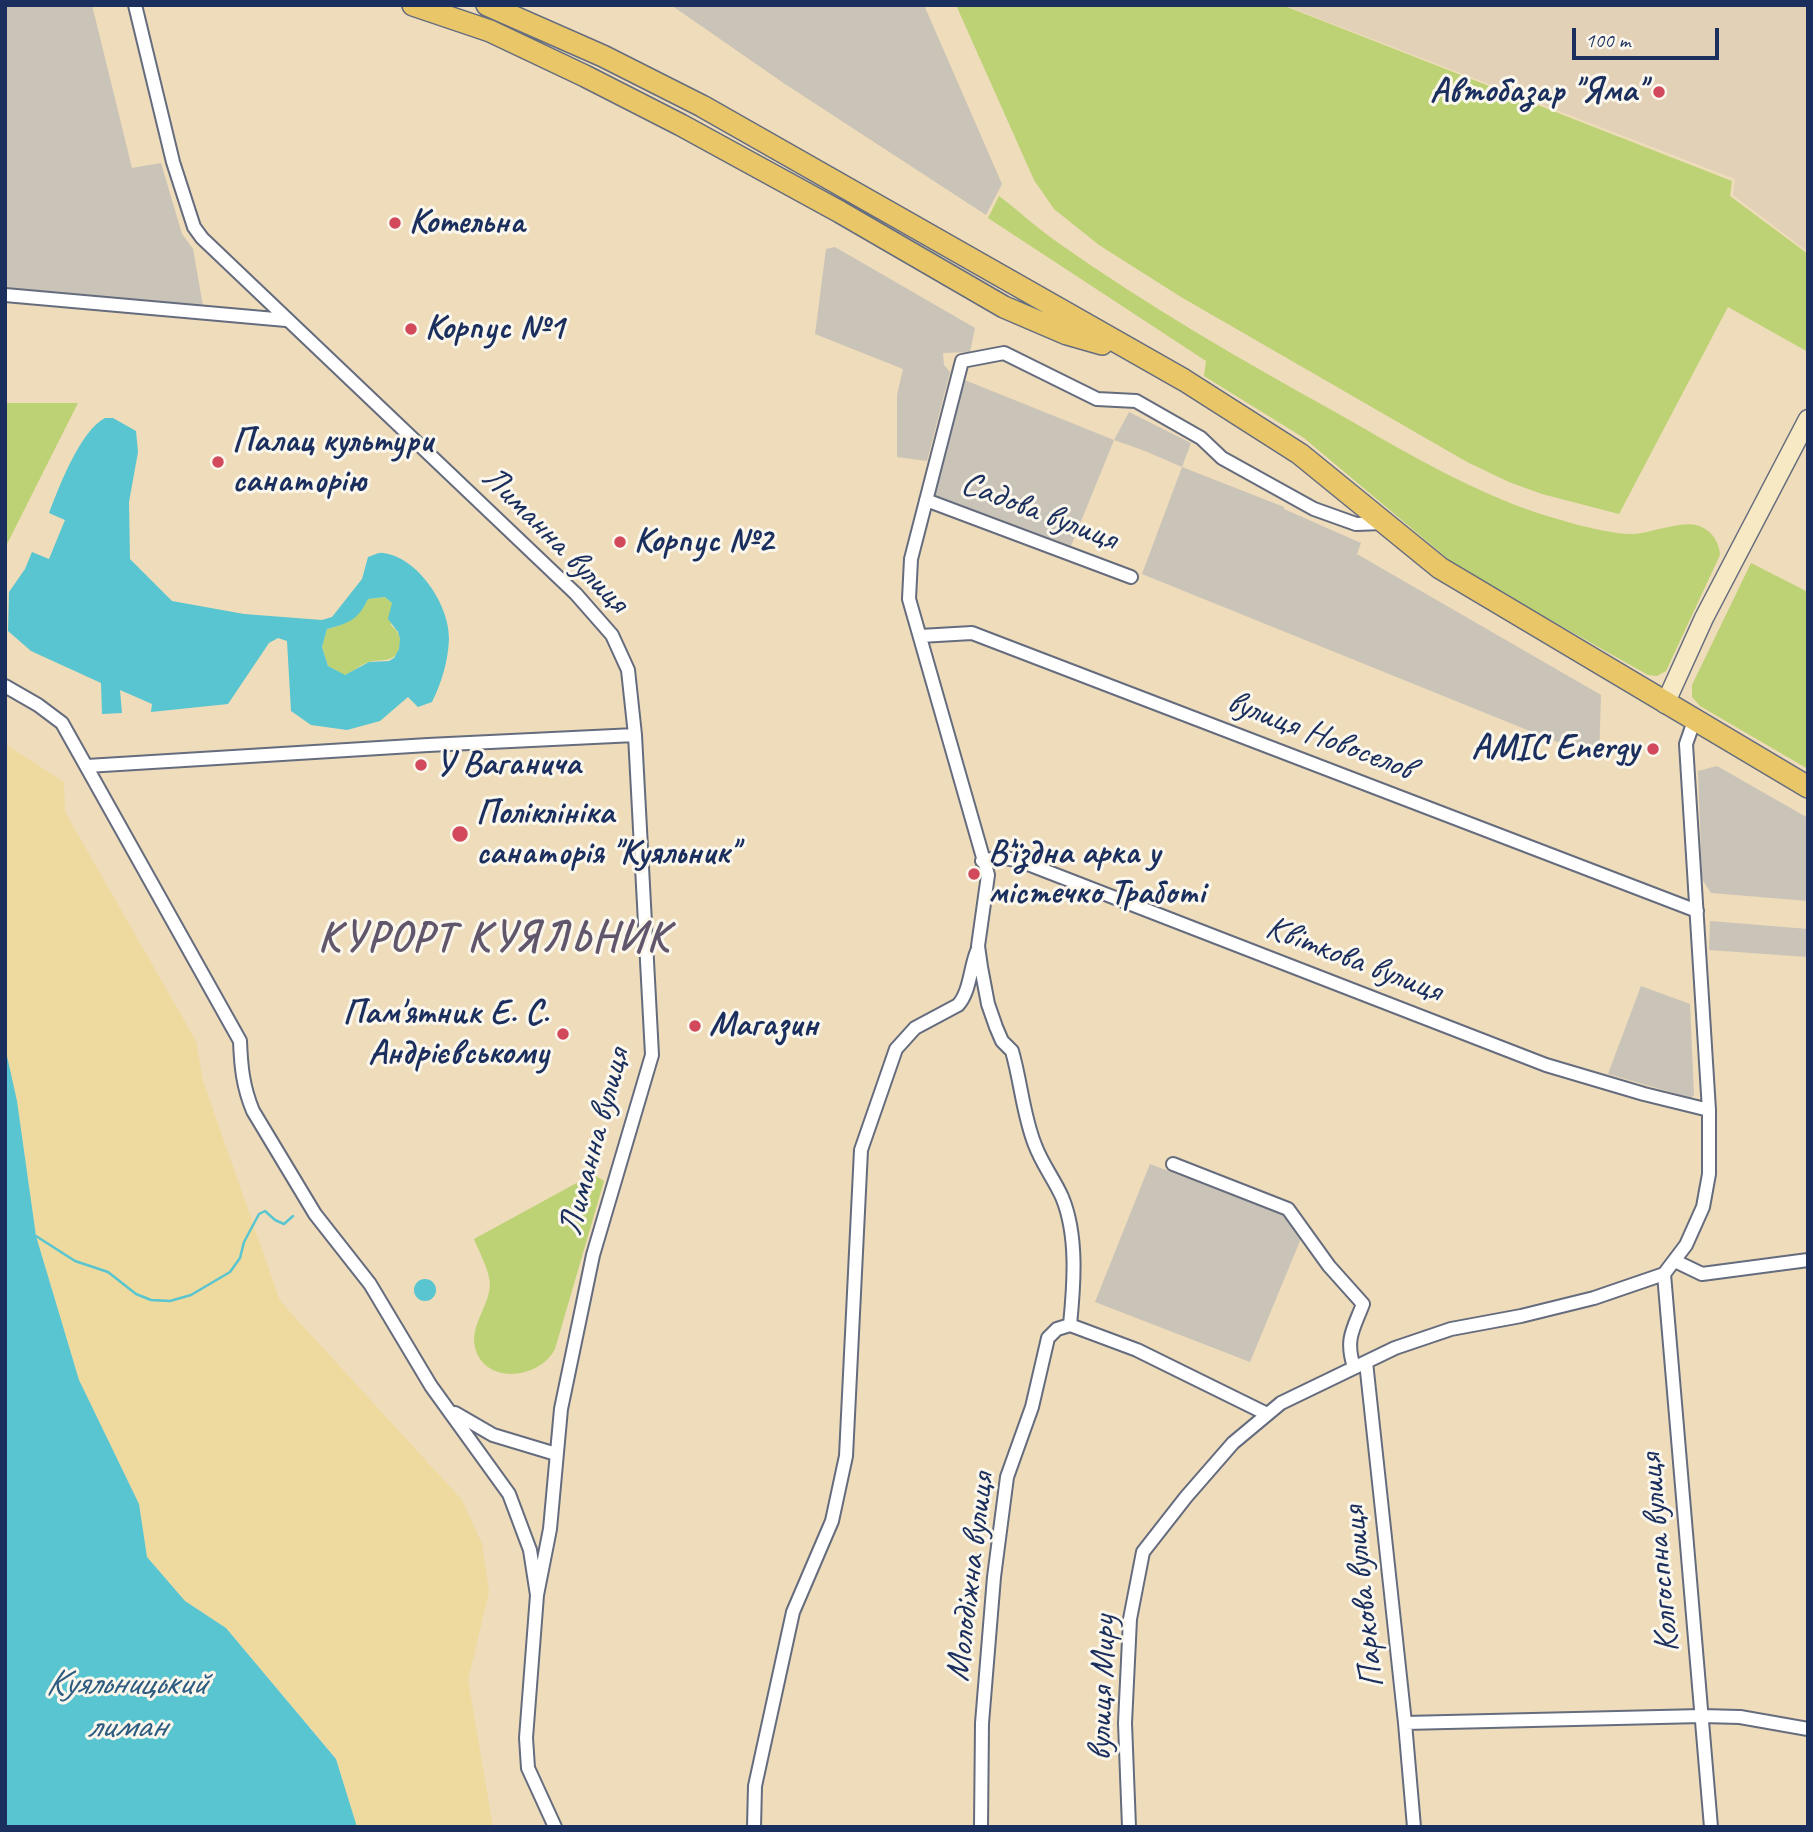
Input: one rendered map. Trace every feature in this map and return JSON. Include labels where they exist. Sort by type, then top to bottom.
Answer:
[{"type":"highway","points":[[413,5],[490,31],[681,125],[841,212],[1004,307],[1067,334],[1134,354]]},
{"type":"highway","points":[[488,5],[603,56],[702,106],[1021,286],[1134,354],[1184,380],[1300,454],[1440,568],[1808,787]]},
{"type":"street","name":"Лиманна вулиця","points":[[135,5],[173,162],[194,227],[207,244],[595,614],[612,635],[624,658],[631,686],[635,734],[652,1055],[593,1255],[561,1409],[550,1529],[537,1595]]},
{"type":"street","points":[[5,295],[286,320]]},
{"type":"street","points":[[1384,523],[1356,524],[1314,509],[1222,458],[1201,438],[1136,401],[1097,399],[1004,354],[962,361],[911,559],[909,599],[982,869],[978,946],[988,1003],[1002,1041],[1012,1051],[1034,1143],[1045,1169],[1062,1197],[1068,1220],[1073,1256],[1070,1325],[1137,1350],[1267,1414],[1281,1403],[1395,1348],[1451,1329],[1594,1298],[1664,1274],[1686,1245],[1703,1207],[1709,1174],[1709,1110],[1686,744],[1694,721]]},
{"type":"street","points":[[1665,704],[1704,618],[1808,419]]},
{"type":"street","name":"Садова вулиця","points":[[926,500],[1131,577]]},
{"type":"street","name":"вулиця Новоселов","points":[[920,636],[972,633],[1697,911]]},
{"type":"street","points":[[5,686],[62,723],[240,1041],[242,1078],[253,1111],[315,1214],[370,1284],[431,1386],[509,1494],[530,1550],[537,1595],[526,1738],[528,1758],[535,1786],[555,1827]]},
{"type":"street","points":[[87,766],[635,734]]},
{"type":"street","name":"Квіткова вулиця","points":[[982,869],[1000,857],[1020,861],[1546,1065],[1709,1110]]},
{"type":"street","points":[[754,1827],[755,1786],[793,1612],[832,1521],[846,1456],[861,1150],[896,1049],[915,1028],[958,1005],[963,999],[978,946]]},
{"type":"street","points":[[963,999],[988,1003]]},
{"type":"street","name":"Паркова вулиця","points":[[1173,1164],[1288,1209],[1329,1266],[1363,1304],[1350,1337],[1349,1350],[1360,1365],[1405,1723],[1414,1827]]},
{"type":"street","points":[[1675,1261],[1702,1273],[1808,1260]]},
{"type":"street","name":"Колгоспна вулиця","points":[[1664,1274],[1712,1827]]},
{"type":"street","name":"Молодіжна вулиця","points":[[981,1827],[982,1723],[994,1577],[1007,1477],[1032,1407],[1048,1338],[1057,1328],[1070,1325]]},
{"type":"street","points":[[449,1409],[493,1435],[556,1454]]},
{"type":"street","name":"вулиця Миру","points":[[1129,1827],[1125,1723],[1130,1619],[1143,1552],[1233,1443],[1267,1414]]},
{"type":"street","points":[[1405,1723],[1702,1716],[1740,1717],[1808,1729]]},
{"type":"shaded area","points":[[5,5],[92,5],[132,168],[161,163],[182,234],[193,249],[203,306],[5,291]]},
{"type":"shaded area","points":[[671,5],[924,5],[1002,184],[986,215],[785,84]]},
{"type":"shaded area","name":"Автобазар \"Яма\"","points":[[1284,5],[1808,5],[1808,252],[1733,195],[1735,179]]},
{"type":"shaded area","points":[[835,247],[975,328],[970,352],[943,353],[944,365],[950,372],[927,461],[897,457],[897,395],[903,369],[815,334],[826,249]]},
{"type":"shaded area","points":[[962,379],[1114,440],[1071,546],[932,494]]},
{"type":"shaded area","points":[[1129,412],[1191,443],[1182,467],[1114,440]]},
{"type":"shaded area","points":[[1182,467],[1284,507],[1361,543],[1357,554],[1601,695],[1599,759],[1142,574]]},
{"type":"shaded area","points":[[1717,766],[1808,818],[1808,901],[1711,893],[1702,879],[1698,771]]},
{"type":"shaded area","points":[[1710,921],[1808,929],[1808,957],[1709,950]]},
{"type":"shaded area","points":[[1641,986],[1690,1004],[1694,1095],[1691,1098],[1608,1074]]},
{"type":"shaded area","points":[[1150,1164],[1288,1217],[1302,1236],[1250,1362],[1095,1302]]},
{"type":"green space","points":[[956,5],[1282,5],[1732,181],[1730,196],[1808,254],[1808,352],[1728,307],[1619,514],[1542,494],[1509,482],[1467,462],[1181,297],[1099,245],[1054,209],[1034,180]]},
{"type":"green space","points":[[999,196],[1057,242],[1159,310],[1265,373],[1466,483],[1537,513],[1606,531],[1633,534],[1689,524],[1706,529],[1716,540],[1720,555],[1666,671],[1657,676],[1648,675],[1460,569],[1304,438],[1204,376],[1206,361],[988,218]]},
{"type":"green space","points":[[5,403],[78,403],[5,548]]},
{"type":"green space","points":[[1751,563],[1808,592],[1808,769],[1700,706],[1692,697],[1692,685]]},
{"type":"green space","points":[[385,597],[392,603],[391,625],[400,638],[395,656],[364,664],[344,675],[328,666],[322,647],[327,629],[352,619],[368,599]]},
{"type":"green space","points":[[593,1174],[604,1181],[555,1349],[547,1360],[524,1372],[512,1374],[488,1367],[480,1359],[474,1339],[487,1301],[490,1280],[474,1239]]},
{"type":"sand","points":[[5,744],[64,782],[65,812],[196,1041],[203,1081],[280,1301],[462,1500],[482,1544],[489,1592],[468,1680],[493,1827],[357,1827],[336,1758],[226,1628],[185,1601],[147,1557],[139,1504],[79,1380],[36,1236],[17,1101],[5,1047]]},
{"type":"water","points":[[105,418],[113,418],[136,431],[138,452],[129,502],[130,559],[172,601],[244,614],[322,620],[332,617],[362,579],[368,557],[383,553],[408,563],[430,585],[448,626],[446,663],[432,702],[418,707],[408,697],[380,721],[347,730],[311,725],[291,711],[287,641],[278,638],[269,643],[228,704],[151,712],[152,704],[120,690],[122,713],[102,714],[101,683],[31,651],[8,631],[9,592],[25,569],[32,552],[49,559],[65,520],[49,513],[71,461],[96,425]],"holes":[[[385,597],[392,603],[388,619],[400,639],[394,658],[389,661],[369,662],[345,675],[328,666],[322,647],[327,629],[352,620],[368,599]]]},
{"type":"water","name":"Куяльницький лиман","points":[[5,1047],[17,1101],[36,1236],[79,1380],[139,1504],[147,1557],[185,1601],[226,1628],[336,1759],[357,1827],[5,1827]]},
{"type":"water","points":[[425,1279],[433,1282],[436,1290],[433,1298],[425,1301],[417,1298],[414,1290],[417,1282]]},
{"type":"waterway","points":[[36,1236],[75,1261],[108,1272],[136,1294],[151,1300],[170,1301],[191,1295],[230,1272],[240,1258],[244,1242],[259,1214],[265,1211],[284,1224],[293,1216]]},
{"type":"place","name":"Автобазар \"Яма\"","points":[[1659,92]]},
{"type":"place","name":"Котельна","points":[[395,223]]},
{"type":"place","name":"Корпус №1","points":[[411,329]]},
{"type":"place","name":"Палац культури санаторію","points":[[218,462]]},
{"type":"place","name":"Корпус №2","points":[[620,542]]},
{"type":"place","name":"AMIC Energy","points":[[1653,749]]},
{"type":"place","name":"У Ваганича","points":[[421,765]]},
{"type":"place","name":"Поліклініка санаторія \"Куяльник\"","points":[[460,834]]},
{"type":"place","name":"В'їздна арка у містечко Тработі","points":[[974,874]]},
{"type":"place","name":"Магазин","points":[[695,1026]]},
{"type":"place","name":"Пам'ятник Е. С. Андрієвському","points":[[563,1034]]},
{"type":"district","name":"КУРОРТ КУЯЛЬНИК","points":[[494,939]]}]
